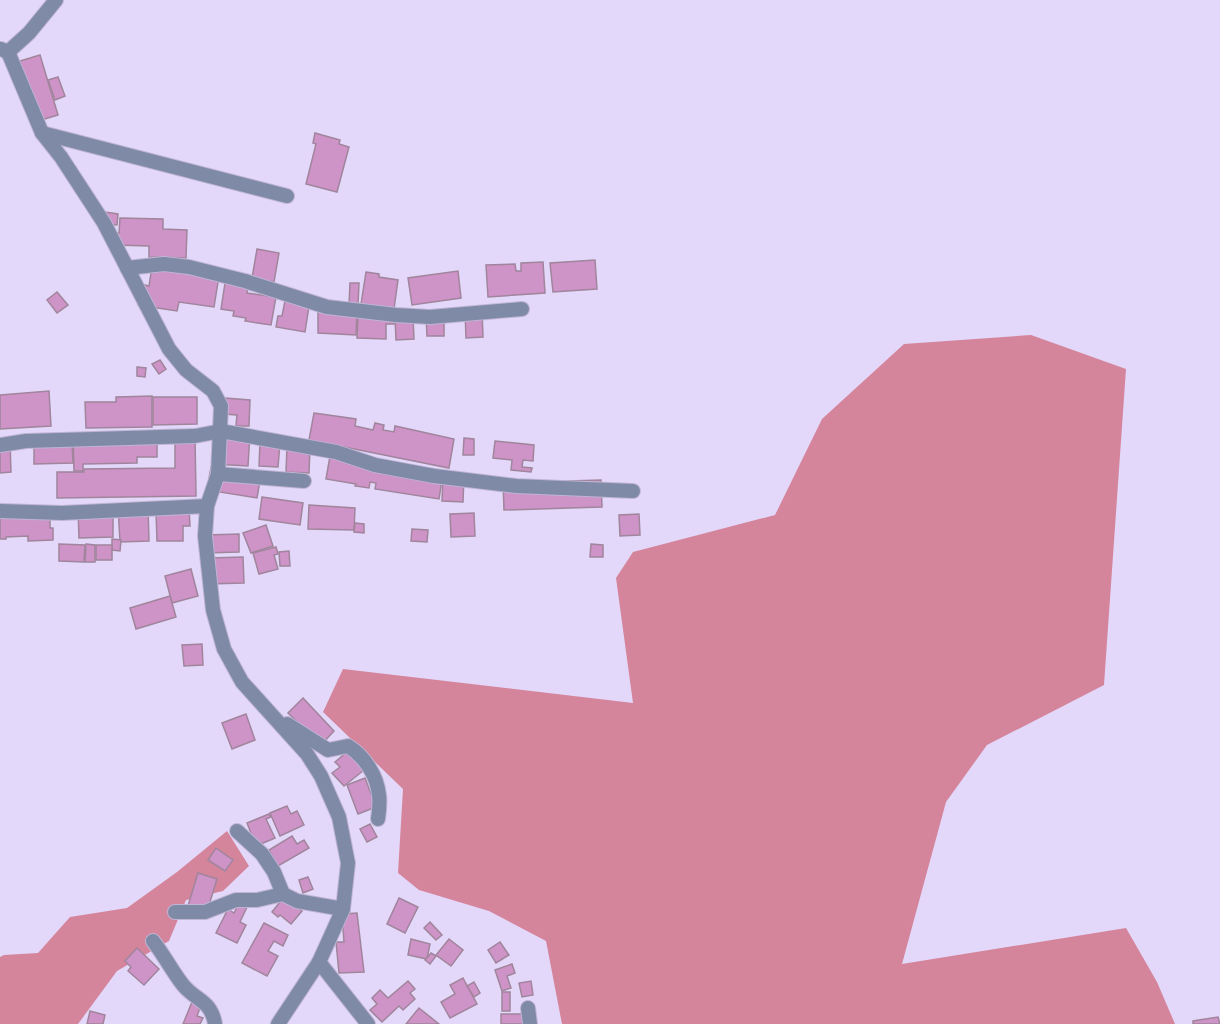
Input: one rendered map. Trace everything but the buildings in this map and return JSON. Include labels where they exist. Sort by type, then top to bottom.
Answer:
[{"type":"street","points":[[56,0],[29,33],[4,50],[42,133],[61,157],[104,223],[169,349],[186,370],[213,391],[221,406],[218,474],[207,506],[205,536],[213,609],[224,649],[242,682],[308,754],[321,776],[339,817],[348,863],[343,909],[320,962],[278,1024]]},
{"type":"street","points":[[42,133],[287,196]]},
{"type":"street","points":[[127,268],[164,264],[189,267],[245,280],[327,307],[396,315],[430,317],[522,309]]},
{"type":"street","points":[[0,445],[26,441],[195,436],[221,430],[336,452],[375,465],[434,476],[516,486],[633,490]]},
{"type":"street","points":[[218,474],[304,481]]},
{"type":"street","points":[[0,511],[62,513],[207,506]]},
{"type":"street","points":[[282,725],[287,724],[294,727],[327,750],[348,746],[356,752],[374,774],[380,795],[378,819]]},
{"type":"street","points":[[237,831],[262,854],[283,894],[297,901],[343,909]]},
{"type":"street","points":[[175,912],[205,912],[236,900],[257,900],[283,894]]},
{"type":"street","points":[[153,941],[183,985],[211,1008],[215,1024]]},
{"type":"street","points":[[320,962],[368,1024]]},
{"type":"street","points":[[528,1008],[530,1024]]},
{"type":"shaded area","points":[[1031,335],[1126,369],[1104,685],[987,745],[946,802],[902,964],[1126,928],[1157,982],[1175,1024],[562,1024],[546,941],[489,911],[419,890],[398,873],[403,789],[323,712],[343,669],[633,703],[616,578],[633,552],[775,515],[822,419],[904,344]]},
{"type":"shaded area","points":[[227,831],[249,866],[223,891],[186,900],[169,941],[117,971],[78,1024],[0,1024],[0,957],[38,953],[70,917],[127,908],[177,872]]}]
